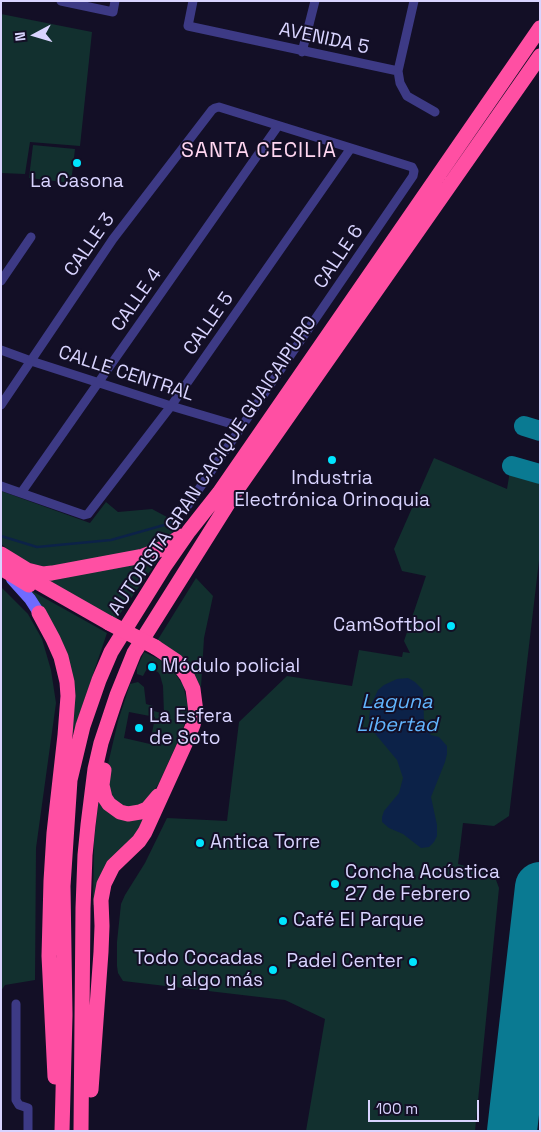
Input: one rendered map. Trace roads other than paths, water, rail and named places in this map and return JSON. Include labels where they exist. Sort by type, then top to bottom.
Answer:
[{"type":"highway","name":"AUTOPISTA GRAN CACIQUE GUAICAIPURO","points":[[62,1126],[65,1015],[62,886],[70,780],[83,726],[111,652],[164,567],[189,531],[225,486],[540,28]]},
{"type":"highway","name":"AUTOPISTA GRAN CACIQUE GUAICAIPURO","points":[[81,1126],[85,848],[95,769],[117,695],[134,653],[236,491],[540,56]]},
{"type":"highway","points":[[1,554],[27,570],[43,574],[52,573],[143,556],[167,546],[189,531]]},
{"type":"highway","points":[[1,554],[8,563],[30,578],[109,625]]},
{"type":"highway","points":[[1,568],[176,661],[187,676],[193,689],[196,712],[193,725],[145,832],[139,841],[113,866],[104,884],[101,900],[101,952],[89,1104],[81,1126]]},
{"type":"highway","points":[[39,613],[61,657],[68,696],[54,833],[49,956],[55,1090],[62,1126]]},
{"type":"highway","points":[[117,695],[115,721],[103,779],[103,792],[109,804],[120,812],[128,814],[146,809],[158,795],[187,732],[192,713],[189,689],[181,674],[169,661],[153,649]]},
{"type":"main road","points":[[1,572],[22,588],[39,613]]},
{"type":"main road","points":[[1,578],[39,613]]},
{"type":"street","points":[[61,1],[113,12],[115,1]]},
{"type":"street","name":"AVENIDA 5","points":[[193,1],[188,26],[302,52],[398,71]]},
{"type":"street","points":[[302,52],[315,1]]},
{"type":"street","points":[[414,1],[398,71],[400,83],[407,96],[435,112]]},
{"type":"street","name":"CALLE 3","points":[[1,405],[113,239],[212,110],[219,107],[278,126]]},
{"type":"street","points":[[278,126],[351,148]]},
{"type":"street","name":"CALLE 4","points":[[21,493],[278,126]]},
{"type":"street","name":"CALLE 6","points":[[186,508],[413,176],[414,171],[412,167],[351,148]]},
{"type":"street","name":"CALLE 5","points":[[21,493],[84,515],[88,514],[171,406],[351,148]]},
{"type":"street","points":[[1,281],[31,237]]},
{"type":"street","name":"CALLE CENTRAL","points":[[1,350],[98,383],[242,427]]},
{"type":"street","points":[[1,486],[21,493]]},
{"type":"street","points":[[16,1004],[16,1100],[19,1105],[28,1108],[28,1131]]},
{"type":"water","name":"Laguna Libertad","points":[[408,678],[423,690],[424,721],[428,731],[431,735],[439,737],[447,746],[445,762],[431,797],[437,825],[437,836],[429,847],[421,848],[403,834],[389,828],[382,822],[384,811],[399,793],[403,778],[397,760],[372,729],[369,718],[371,705],[378,690],[397,679]]},
{"type":"waterway","points":[[1,536],[37,547],[111,540],[182,520]]},
{"type":"place","name":"La Casona","points":[[77,163]]},
{"type":"place","name":"Industria Electrónica Orinoquia","points":[[332,460]]},
{"type":"place","name":"CamSoftbol","points":[[451,626]]},
{"type":"place","name":"Módulo policial","points":[[152,667]]},
{"type":"place","name":"La Esfera de Soto","points":[[139,728]]},
{"type":"place","name":"Antica Torre","points":[[200,843]]},
{"type":"place","name":"Concha Acústica 27 de Febrero","points":[[335,884]]},
{"type":"place","name":"Café El Parque","points":[[283,921]]},
{"type":"place","name":"Padel Center","points":[[413,962]]},
{"type":"place","name":"Todo Cocadas y algo más","points":[[273,970]]},
{"type":"district","name":"SANTA CECILIA","points":[[259,151]]}]
